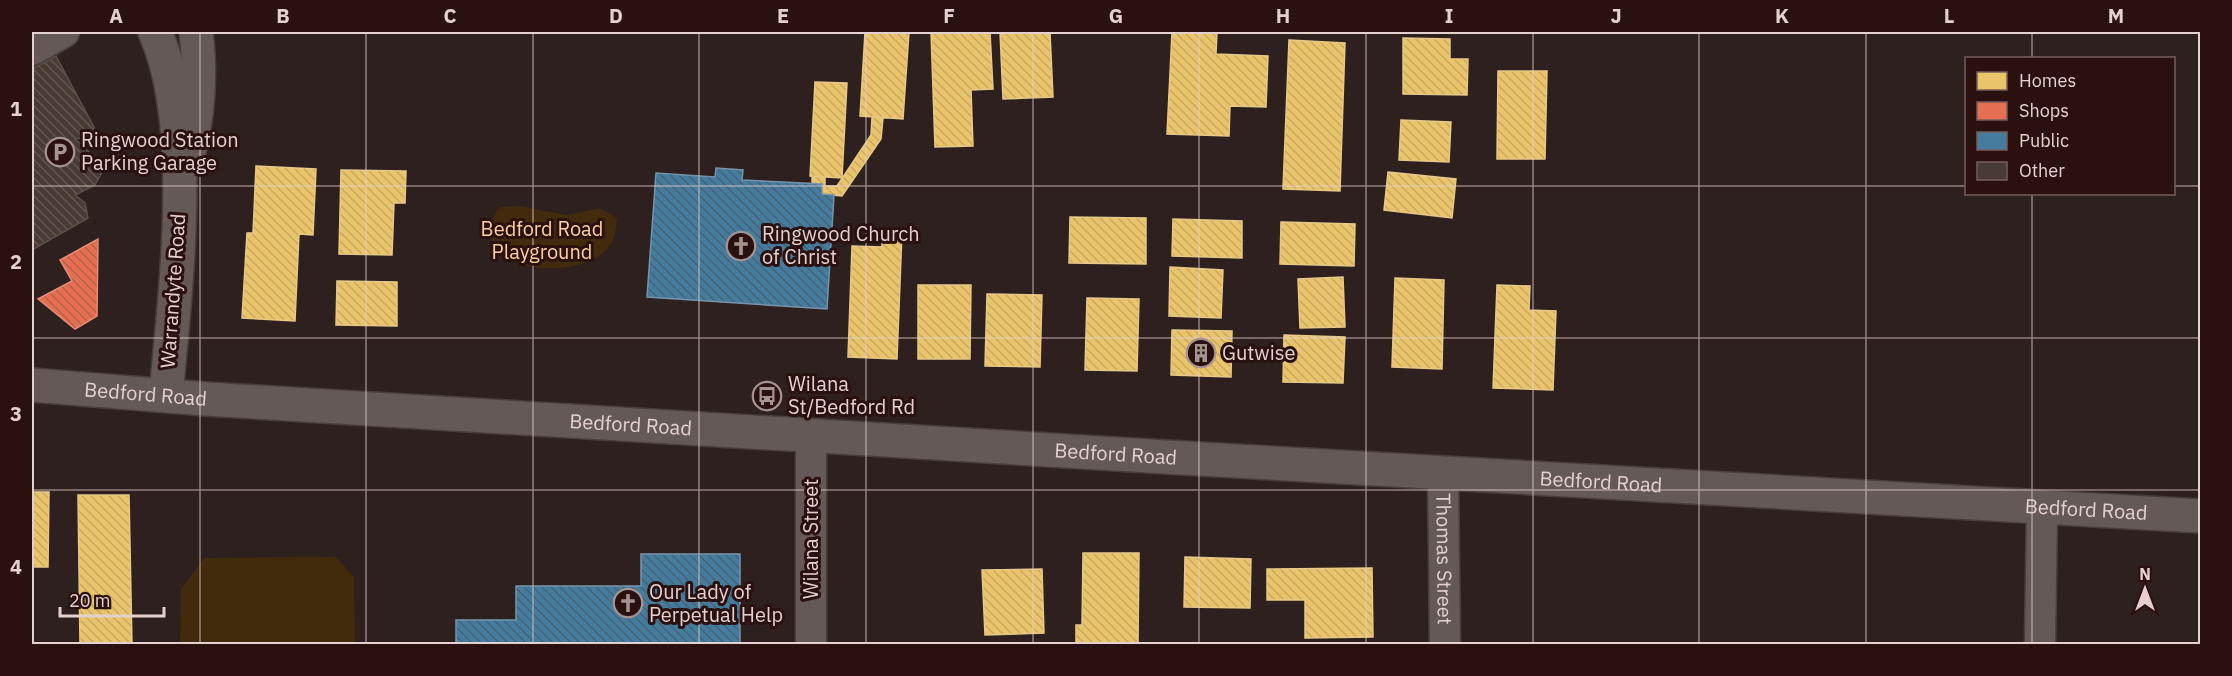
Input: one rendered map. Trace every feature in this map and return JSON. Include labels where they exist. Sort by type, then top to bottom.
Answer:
[{"type":"main road","name":"Warrandyte Road","points":[[155,32],[162,48],[174,99],[180,187],[166,395]]},
{"type":"main road","name":"Warrandyte Road","points":[[180,187],[196,123],[201,70],[196,32]]},
{"type":"main road","name":"Bedford Road","points":[[32,385],[1443,473],[2200,516]]},
{"type":"street","points":[[32,50],[64,32]]},
{"type":"street","name":"Wilana Street","points":[[811,434],[811,645]]},
{"type":"street","name":"Thomas Street","points":[[1443,473],[1445,645]]},
{"type":"street","points":[[2040,645],[2042,507]]},
{"type":"green space","name":"Bedford Road Playground","points":[[518,206],[567,215],[600,208],[617,218],[613,240],[599,256],[578,265],[554,268],[530,266],[508,258],[494,246],[490,229],[500,207]]},
{"type":"green space","points":[[336,557],[354,577],[355,644],[180,644],[181,589],[204,558]]},
{"type":"building: Homes","points":[[865,32],[909,32],[903,119],[860,116]]},
{"type":"building: Homes","points":[[931,32],[990,32],[993,89],[971,90],[973,146],[935,147]]},
{"type":"building: Homes","points":[[1000,32],[1050,32],[1053,97],[1003,99]]},
{"type":"building: Homes","points":[[1172,32],[1217,32],[1216,54],[1268,56],[1266,107],[1230,106],[1229,136],[1167,134]]},
{"type":"building: Homes","points":[[1403,38],[1450,39],[1450,59],[1468,59],[1467,95],[1403,94]]},
{"type":"building: Homes","points":[[1289,40],[1345,43],[1340,191],[1283,189]]},
{"type":"building: Homes","points":[[1498,71],[1547,71],[1545,159],[1497,159]]},
{"type":"building: Homes","points":[[815,82],[847,83],[842,178],[810,176]]},
{"type":"building: Homes","points":[[872,117],[883,118],[881,139],[842,196],[822,194],[822,184],[812,183],[812,176],[825,177],[825,186],[837,186],[871,135]]},
{"type":"building: Homes","points":[[1401,120],[1451,122],[1449,162],[1399,160]]},
{"type":"building: Homes","points":[[256,166],[316,169],[313,235],[299,234],[295,321],[242,318],[247,233],[253,233]]},
{"type":"building: Homes","points":[[341,170],[406,171],[405,203],[394,203],[392,255],[339,254]]},
{"type":"building: Homes","points":[[1388,172],[1456,179],[1452,218],[1384,210]]},
{"type":"building: Homes","points":[[1070,217],[1146,218],[1146,264],[1069,263]]},
{"type":"building: Homes","points":[[1173,219],[1242,221],[1242,258],[1172,256]]},
{"type":"building: Homes","points":[[1281,222],[1355,224],[1354,266],[1280,264]]},
{"type":"building: Homes","points":[[882,232],[902,233],[897,359],[848,357],[852,246],[882,247]]},
{"type":"building: Homes","points":[[1170,267],[1223,270],[1221,318],[1169,316]]},
{"type":"building: Homes","points":[[1343,277],[1345,327],[1300,328],[1298,279]]},
{"type":"building: Homes","points":[[1395,278],[1444,280],[1442,369],[1392,367]]},
{"type":"building: Homes","points":[[337,281],[397,282],[397,326],[336,325]]},
{"type":"building: Homes","points":[[918,285],[971,285],[970,359],[918,359]]},
{"type":"building: Homes","points":[[1497,285],[1530,286],[1529,310],[1556,311],[1553,390],[1493,388]]},
{"type":"building: Homes","points":[[987,294],[1042,295],[1040,367],[985,366]]},
{"type":"building: Homes","points":[[1087,298],[1139,299],[1137,371],[1085,370]]},
{"type":"building: Homes","name":"Gutwise","points":[[1172,330],[1232,331],[1231,377],[1171,375]]},
{"type":"building: Homes","points":[[1284,335],[1345,337],[1343,383],[1283,382]]},
{"type":"building: Homes","points":[[32,492],[49,492],[48,567],[32,567]]},
{"type":"building: Homes","points":[[78,495],[129,495],[132,644],[80,644]]},
{"type":"building: Homes","points":[[1083,553],[1139,553],[1138,644],[1076,644],[1076,625],[1082,625]]},
{"type":"building: Homes","points":[[1185,557],[1251,559],[1250,608],[1184,607]]},
{"type":"building: Homes","points":[[1372,568],[1373,637],[1305,638],[1305,600],[1267,600],[1267,569]]},
{"type":"building: Homes","points":[[1042,569],[1044,633],[985,635],[982,570]]},
{"type":"building: Shops","points":[[98,239],[97,316],[75,329],[38,299],[72,281],[60,260]]},
{"type":"building: Public","name":"Ringwood Church of Christ","points":[[716,168],[743,170],[742,180],[822,184],[822,194],[834,195],[827,309],[647,297],[656,173],[715,177]]},
{"type":"building: Public","name":"Our Lady of Perpetual Help","points":[[641,554],[740,554],[740,644],[456,644],[456,620],[516,620],[516,586],[641,586]]},
{"type":"building: Other","name":"Ringwood Station Parking Garage","points":[[56,56],[94,127],[92,136],[75,139],[102,164],[103,170],[95,185],[75,195],[85,203],[88,218],[32,250],[32,69]]},
{"type":"place","name":"Ringwood Station Parking Garage","points":[[60,152]]},
{"type":"place","name":"Ringwood Church of Christ","points":[[741,246]]},
{"type":"place","name":"Gutwise","points":[[1201,353]]},
{"type":"place","name":"Wilana St/Bedford Rd","points":[[767,396]]},
{"type":"place","name":"Our Lady of Perpetual Help","points":[[628,603]]}]
